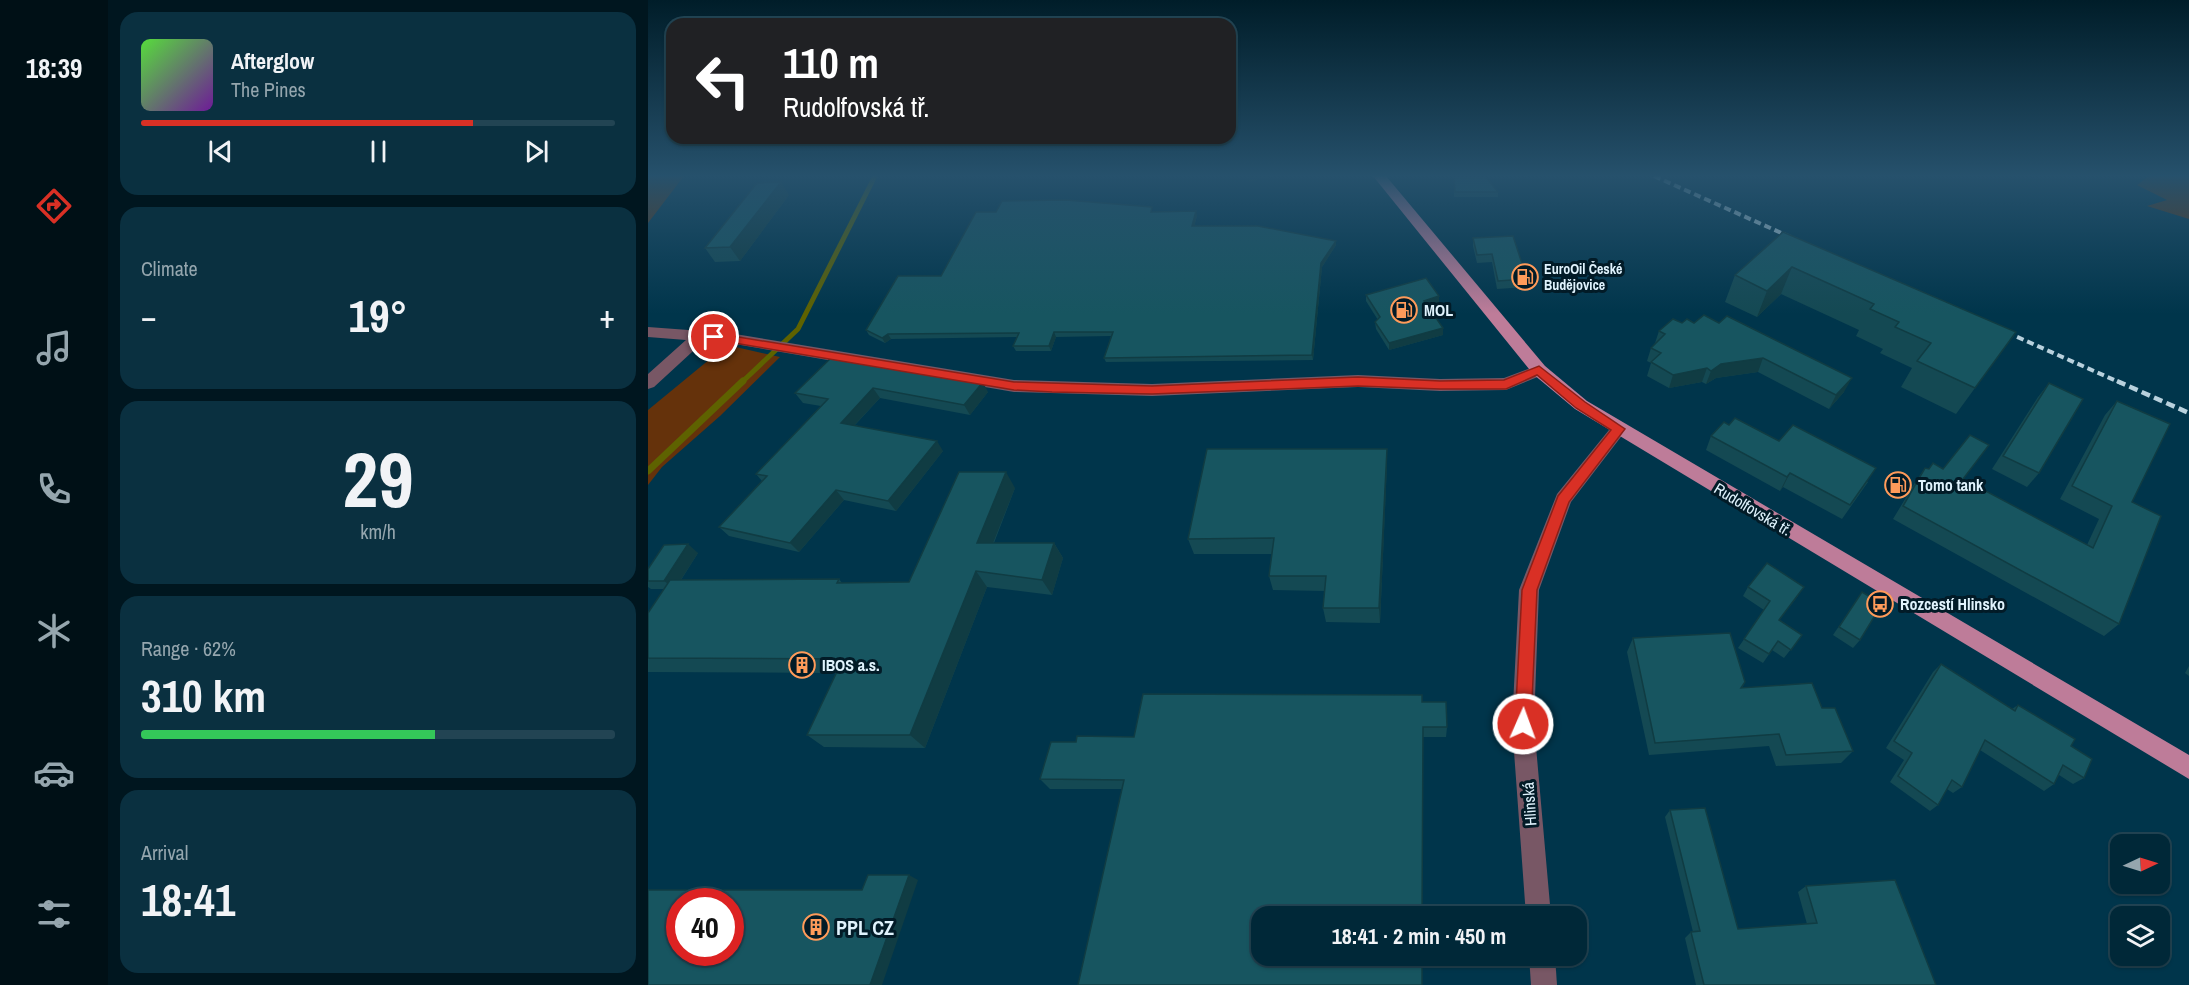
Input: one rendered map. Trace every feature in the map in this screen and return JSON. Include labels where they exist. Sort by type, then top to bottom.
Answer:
[{"type":"main road","name":"Rudolfovská tř.","points":[[1417,222],[1539,370],[1581,405],[2189,768]]},
{"type":"street","points":[[648,332],[729,338],[1014,386],[1052,388],[1152,390],[1358,381],[1440,385],[1506,384],[1539,370]]},
{"type":"street","points":[[648,383],[700,336]]},
{"type":"street","name":"Hlinská","points":[[1537,906],[1523,724],[1529,590],[1563,500],[1619,429]]},
{"type":"street","points":[[1543,966],[1544,985]]},
{"type":"shaded area","points":[[727,345],[780,357],[720,416],[662,467],[648,485],[648,410]]},
{"type":"building","points":[[726,222],[750,222],[730,247],[705,248]]},
{"type":"building","points":[[971,222],[1193,222],[1192,226],[1258,226],[1336,241],[1321,263],[1312,355],[1104,358],[1113,332],[1054,332],[1049,346],[1013,346],[1019,333],[888,334],[882,338],[866,330],[898,276],[941,276]]},
{"type":"building","points":[[1783,232],[2016,332],[1975,388],[1917,361],[1931,343],[1895,327],[1899,322],[1870,309],[1874,304],[1792,267],[1767,291],[1735,275]]},
{"type":"building","points":[[1513,236],[1527,279],[1498,281],[1492,254],[1477,255],[1473,238]]},
{"type":"building","points":[[1426,278],[1439,296],[1424,301],[1443,328],[1389,343],[1375,322],[1380,317],[1366,295]]},
{"type":"building","points":[[1704,315],[1719,323],[1727,316],[1852,378],[1836,395],[1763,358],[1721,364],[1711,371],[1707,368],[1673,375],[1651,362],[1661,353],[1651,348],[1665,334],[1659,331],[1673,319],[1682,323],[1687,319],[1694,323]]},
{"type":"building","points":[[834,355],[983,382],[964,405],[873,388],[841,423],[937,441],[888,501],[836,490],[790,543],[719,527],[767,476],[756,474],[828,399],[795,393]]},
{"type":"building","points":[[2049,383],[2083,399],[2039,473],[2003,456]]},
{"type":"building","points":[[2117,401],[2170,424],[2132,502],[2161,516],[2119,624],[1903,506],[1925,468],[1929,469],[1933,463],[1943,469],[1970,435],[1989,445],[1963,479],[2093,548],[2112,506],[2072,486]]},
{"type":"building","points":[[1735,418],[1779,441],[1793,425],[1876,468],[1850,505],[1790,473],[1787,477],[1711,436],[1724,422],[1729,425]]},
{"type":"building","points":[[1207,449],[1387,449],[1379,608],[1323,608],[1326,576],[1269,576],[1274,538],[1188,539]]},
{"type":"building","points":[[959,472],[1006,472],[977,543],[1054,543],[1042,580],[976,571],[910,735],[807,735],[843,659],[648,658],[648,613],[670,580],[839,579],[837,583],[909,582]]},
{"type":"building","points":[[688,544],[664,581],[648,581],[648,569],[664,545]]},
{"type":"building","points":[[1767,563],[1804,587],[1779,620],[1802,635],[1791,650],[1778,641],[1769,654],[1744,639],[1770,601],[1748,587]]},
{"type":"building","points":[[1862,592],[1882,604],[1860,640],[1839,627]]},
{"type":"building","points":[[1730,633],[1745,682],[1741,688],[1812,683],[1822,708],[1835,708],[1853,751],[1786,755],[1779,734],[1655,743],[1633,638]]},
{"type":"building","points":[[1941,664],[2015,711],[2018,705],[2075,739],[2071,746],[2092,759],[2084,778],[2063,765],[2054,784],[1985,740],[1962,787],[1952,780],[1938,805],[1898,776],[1912,753],[1894,741]]},
{"type":"building","points":[[1143,694],[1422,695],[1422,702],[1446,702],[1447,727],[1423,727],[1422,906],[1251,906],[1251,966],[1422,966],[1422,985],[1078,985],[1124,780],[1040,779],[1051,742],[1076,742],[1077,736],[1134,737]]},
{"type":"building","points":[[1705,808],[1738,929],[1817,923],[1806,886],[1895,880],[1936,985],[1704,985],[1691,932],[1700,931],[1670,810]]},
{"type":"building","name":"PPL CZ","points":[[868,875],[909,875],[870,985],[648,985],[648,890],[666,890],[666,966],[744,966],[744,890],[862,890]]},
{"type":"waterway","points":[[741,383],[798,329],[852,222]]},
{"type":"waterway","points":[[648,471],[743,381]]},
{"type":"railway","points":[[1757,222],[1797,240]]},
{"type":"railway","points":[[1997,328],[2121,383]]},
{"type":"railway","points":[[2117,381],[2189,413]]},
{"type":"place","name":"EuroOil České Budějovice","points":[[1525,277]]},
{"type":"place","name":"MOL","points":[[1404,310]]},
{"type":"place","name":"Tomo tank","points":[[1898,485]]},
{"type":"place","name":"Rozcestí Hlinsko","points":[[1880,604]]},
{"type":"place","name":"IBOS a.s.","points":[[802,665]]},
{"type":"place","name":"PPL CZ","points":[[816,927]]},
{"type":"route","points":[[714,337],[1014,386],[1052,388],[1152,390],[1358,381],[1440,385],[1506,384],[1539,370],[1581,405],[1619,429],[1563,500],[1529,590],[1523,724]]}]
